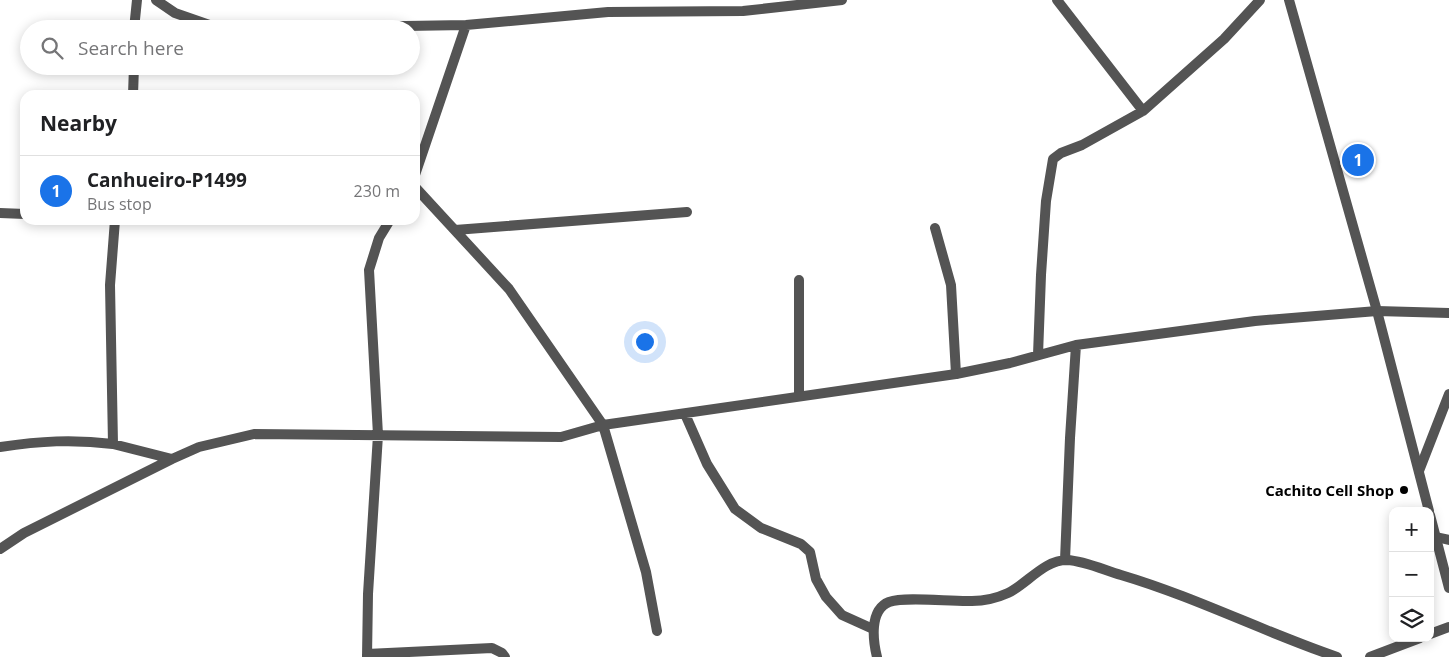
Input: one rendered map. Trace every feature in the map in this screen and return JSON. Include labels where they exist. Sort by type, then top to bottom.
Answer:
[{"type":"street","points":[[135,20],[136,0]]},
{"type":"street","points":[[156,0],[175,13],[196,20]]},
{"type":"street","points":[[647,11],[651,0]]},
{"type":"street","points":[[420,26],[466,25],[608,12],[743,11],[842,0]]},
{"type":"street","points":[[1057,0],[1143,111]]},
{"type":"street","points":[[1038,355],[1040,275],[1046,202],[1053,159],[1061,153],[1082,145],[1143,111],[1224,39],[1260,0]]},
{"type":"street","points":[[1290,0],[1377,311],[1428,507]]},
{"type":"street","points":[[420,159],[466,25]]},
{"type":"street","points":[[133,90],[134,75]]},
{"type":"street","points":[[420,192],[509,288],[603,425],[646,572],[657,631]]},
{"type":"street","points":[[455,230],[687,212]]},
{"type":"street","points":[[0,213],[20,214]]},
{"type":"street","points":[[113,444],[110,285],[114,225]]},
{"type":"street","points":[[387,225],[379,238],[369,270],[378,435],[368,594],[367,656],[492,648],[502,653],[505,657]]},
{"type":"street","points":[[935,228],[951,285],[956,374]]},
{"type":"street","points":[[799,280],[799,396]]},
{"type":"street","points":[[0,549],[24,533],[172,459],[199,447],[254,434],[561,437],[603,425],[956,374],[1010,363],[1076,345],[1255,321],[1377,311],[1449,313]]},
{"type":"street","points":[[1066,560],[1070,438],[1076,345]]},
{"type":"street","points":[[1419,471],[1449,394]]},
{"type":"street","points":[[685,414],[707,464],[734,509],[761,528],[801,544],[810,552],[816,579],[826,597],[842,616],[874,629]]},
{"type":"street","points":[[0,447],[39,441],[86,441],[113,444],[172,459]]},
{"type":"street","points":[[1434,530],[1449,588]]},
{"type":"street","points":[[1436,538],[1449,540]]},
{"type":"street","points":[[877,657],[874,629],[877,613],[888,602],[992,599],[1009,593],[1048,565],[1066,560],[1146,582],[1302,645],[1337,657]]},
{"type":"street","points":[[1434,633],[1449,627]]},
{"type":"street","points":[[1370,657],[1409,642]]},
{"type":"place","name":"Canhueiro-P1499","points":[[1358,160]]},
{"type":"place","name":"Cachito Cell Shop","points":[[1404,490]]}]
